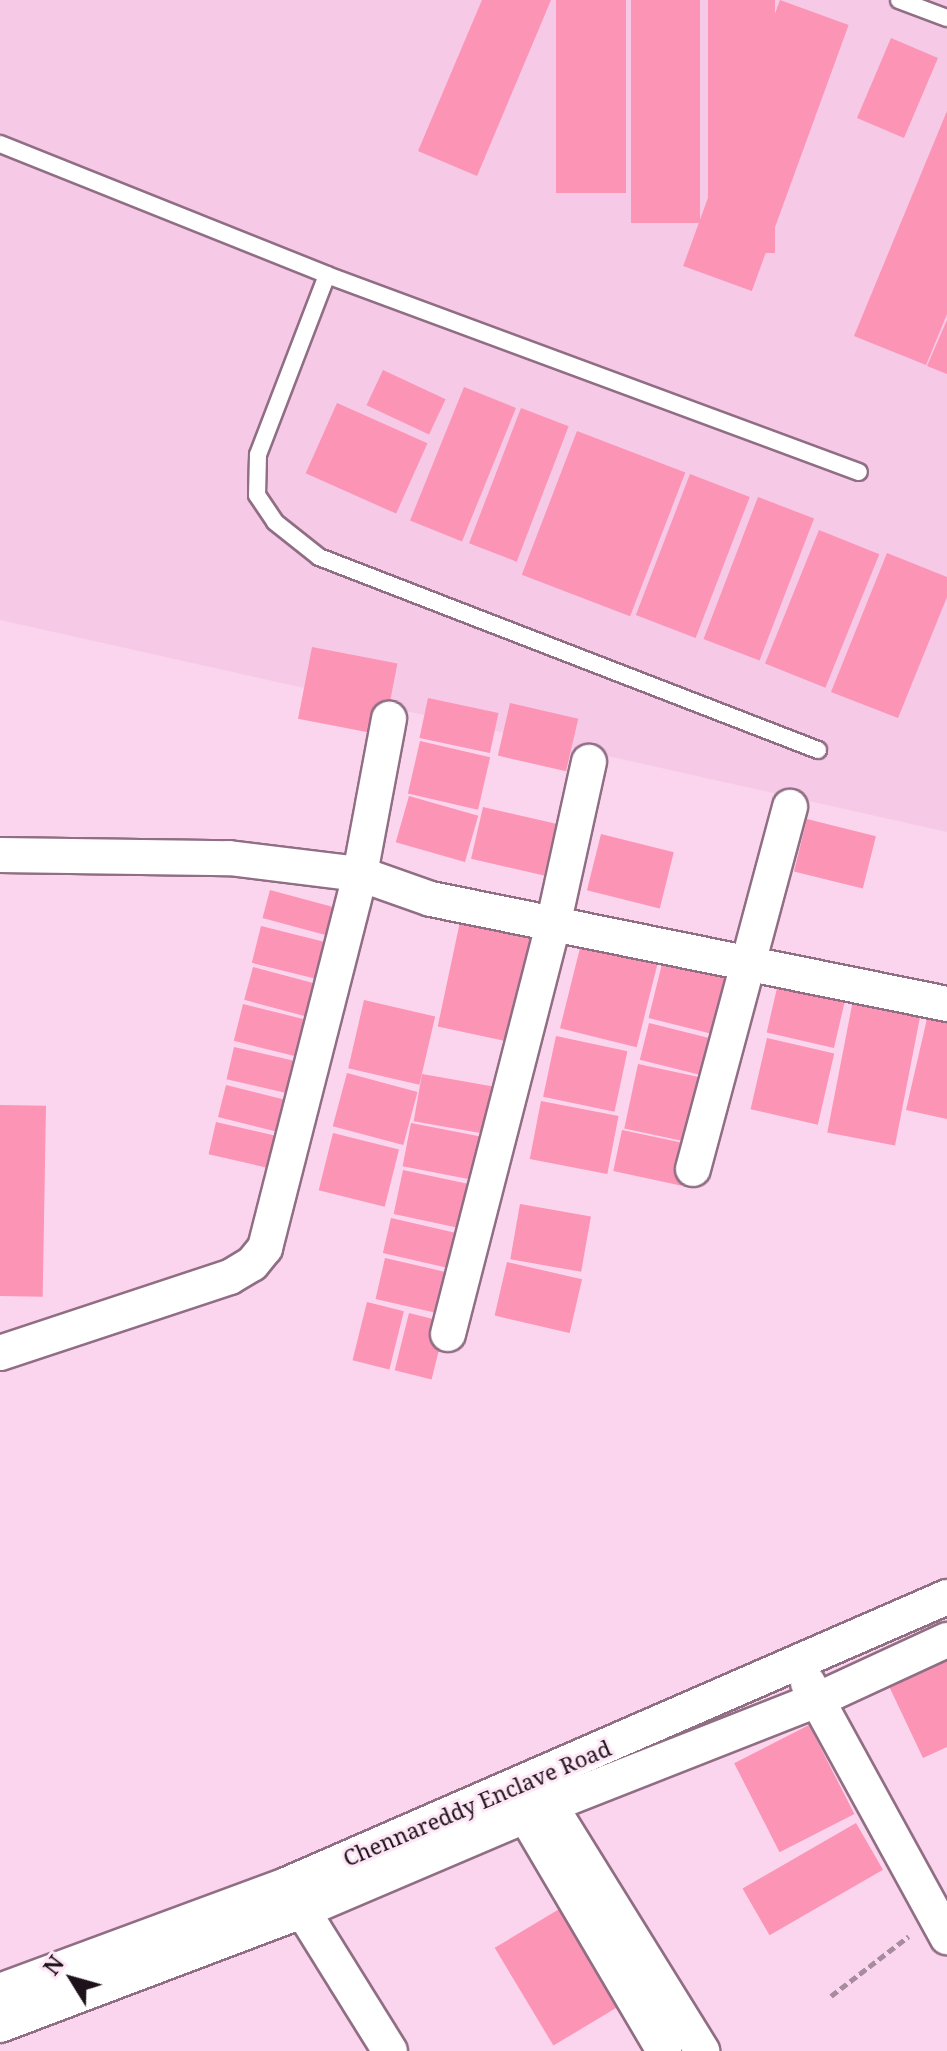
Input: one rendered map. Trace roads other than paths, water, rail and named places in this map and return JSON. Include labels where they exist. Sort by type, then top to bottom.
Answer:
[{"type":"street","points":[[0,1353],[230,1277],[252,1264],[265,1248],[360,874],[389,719]]},
{"type":"street","points":[[448,1334],[554,921],[589,762]]},
{"type":"street","points":[[693,1169],[752,963],[790,807]]},
{"type":"street","points":[[0,855],[229,858],[360,874],[431,899],[554,921],[947,1004]]},
{"type":"street","name":"Chennareddy Enclave Road","points":[[0,2025],[530,1797],[798,1665],[947,1597]]},
{"type":"street","name":"Chennareddy Enclave Road","points":[[530,1797],[817,1700],[947,1640]]},
{"type":"street","points":[[798,1665],[943,1930]]},
{"type":"street","points":[[530,1797],[630,1963],[702,2051]]},
{"type":"street","points":[[294,1898],[390,2051]]},
{"type":"street","name":"Chennareddy Enclave Road","points":[[0,1991],[294,1898]]},
{"type":"street","points":[[630,1963],[664,2051]]},
{"type":"lane","points":[[899,0],[947,18]]},
{"type":"lane","points":[[0,144],[327,275],[859,472]]},
{"type":"lane","points":[[327,275],[258,455],[257,495],[275,522],[319,557],[818,750]]}]
